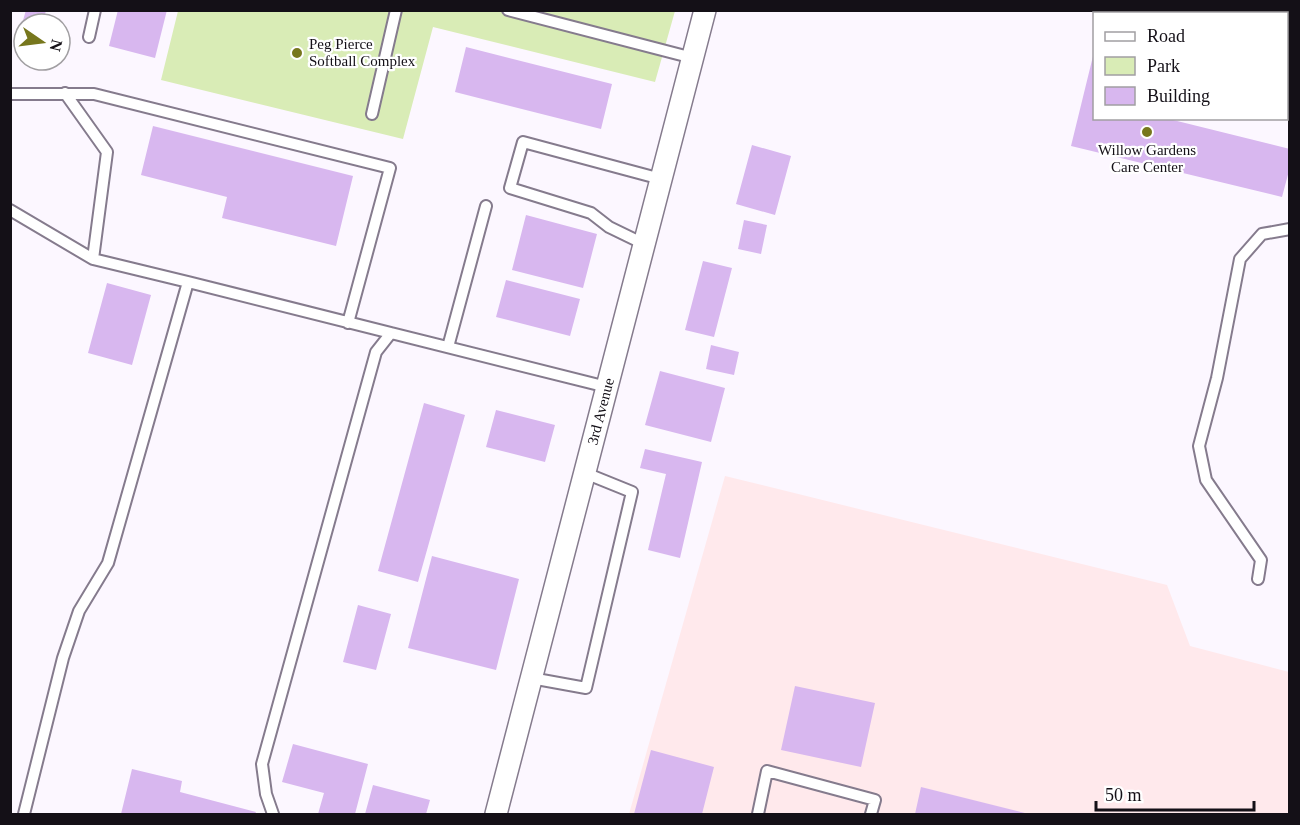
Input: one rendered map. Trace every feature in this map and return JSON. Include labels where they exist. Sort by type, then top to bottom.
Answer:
[{"type":"street","name":"3rd Avenue","points":[[496,814],[705,10]]},
{"type":"lane","points":[[89,37],[95,10]]},
{"type":"lane","points":[[372,114],[396,10]]},
{"type":"lane","points":[[508,10],[693,58]]},
{"type":"lane","points":[[65,93],[107,152],[93,259]]},
{"type":"lane","points":[[10,94],[94,93],[390,168],[348,323]]},
{"type":"lane","points":[[644,244],[609,227],[591,213],[510,188],[524,142],[662,179]]},
{"type":"lane","points":[[448,348],[486,206]]},
{"type":"lane","points":[[10,210],[93,259],[607,387]]},
{"type":"lane","points":[[1258,579],[1261,560],[1206,480],[1199,446],[1217,378],[1240,259],[1262,234],[1290,229]]},
{"type":"lane","points":[[28,814],[63,658],[79,611],[108,563],[188,282]]},
{"type":"lane","points":[[273,814],[266,794],[262,764],[376,352],[391,333]]},
{"type":"lane","points":[[531,678],[585,688],[632,492],[585,473]]},
{"type":"lane","points":[[758,814],[767,771],[875,800],[871,814]]},
{"type":"shaded area","points":[[725,476],[1167,585],[1190,646],[1289,672],[1289,814],[629,814]]},
{"type":"green space","name":"Peg Pierce Softball Complex","points":[[178,11],[675,11],[655,82],[433,27],[403,139],[161,80]]},
{"type":"building","points":[[26,10],[46,10],[46,12],[25,12]]},
{"type":"building","points":[[118,10],[167,10],[155,58],[109,46]]},
{"type":"building","points":[[1104,10],[1137,10],[1136,12],[1104,12]]},
{"type":"building","points":[[1176,10],[1290,10],[1288,68],[1288,12],[1178,12]]},
{"type":"building","points":[[466,47],[612,84],[601,129],[455,92]]},
{"type":"building","name":"Willow Gardens Care Center","points":[[1093,56],[1093,120],[1173,120],[1290,149],[1290,167],[1282,197],[1071,146]]},
{"type":"building","points":[[153,126],[353,176],[336,246],[222,218],[227,197],[141,175]]},
{"type":"building","points":[[752,145],[791,156],[775,215],[736,204]]},
{"type":"building","points":[[526,215],[597,234],[583,288],[512,270]]},
{"type":"building","points":[[744,220],[767,225],[761,254],[738,249]]},
{"type":"building","points":[[703,261],[732,268],[714,337],[685,330]]},
{"type":"building","points":[[506,280],[580,299],[570,336],[496,317]]},
{"type":"building","points":[[107,283],[151,295],[132,365],[88,353]]},
{"type":"building","points":[[711,345],[739,352],[734,375],[706,369]]},
{"type":"building","points":[[660,371],[725,388],[711,442],[645,425]]},
{"type":"building","points":[[424,403],[465,415],[418,582],[378,571]]},
{"type":"building","points":[[496,410],[555,425],[545,462],[486,447]]},
{"type":"building","points":[[645,449],[702,462],[680,558],[648,550],[666,474],[640,468]]},
{"type":"building","points":[[432,556],[519,579],[496,670],[408,648]]},
{"type":"building","points":[[358,605],[391,614],[376,670],[343,662]]},
{"type":"building","points":[[795,686],[875,703],[861,767],[781,750]]},
{"type":"building","points":[[293,744],[368,764],[355,814],[318,814],[324,793],[282,782]]},
{"type":"building","points":[[651,750],[714,767],[702,814],[634,814]]},
{"type":"building","points":[[132,769],[182,781],[180,792],[256,812],[255,814],[121,814]]},
{"type":"building","points":[[373,785],[430,800],[426,814],[365,814]]},
{"type":"building","points":[[921,787],[1029,814],[915,814]]},
{"type":"place","name":"Peg Pierce Softball Complex","points":[[297,53]]},
{"type":"place","name":"Willow Gardens Care Center","points":[[1147,132]]}]
